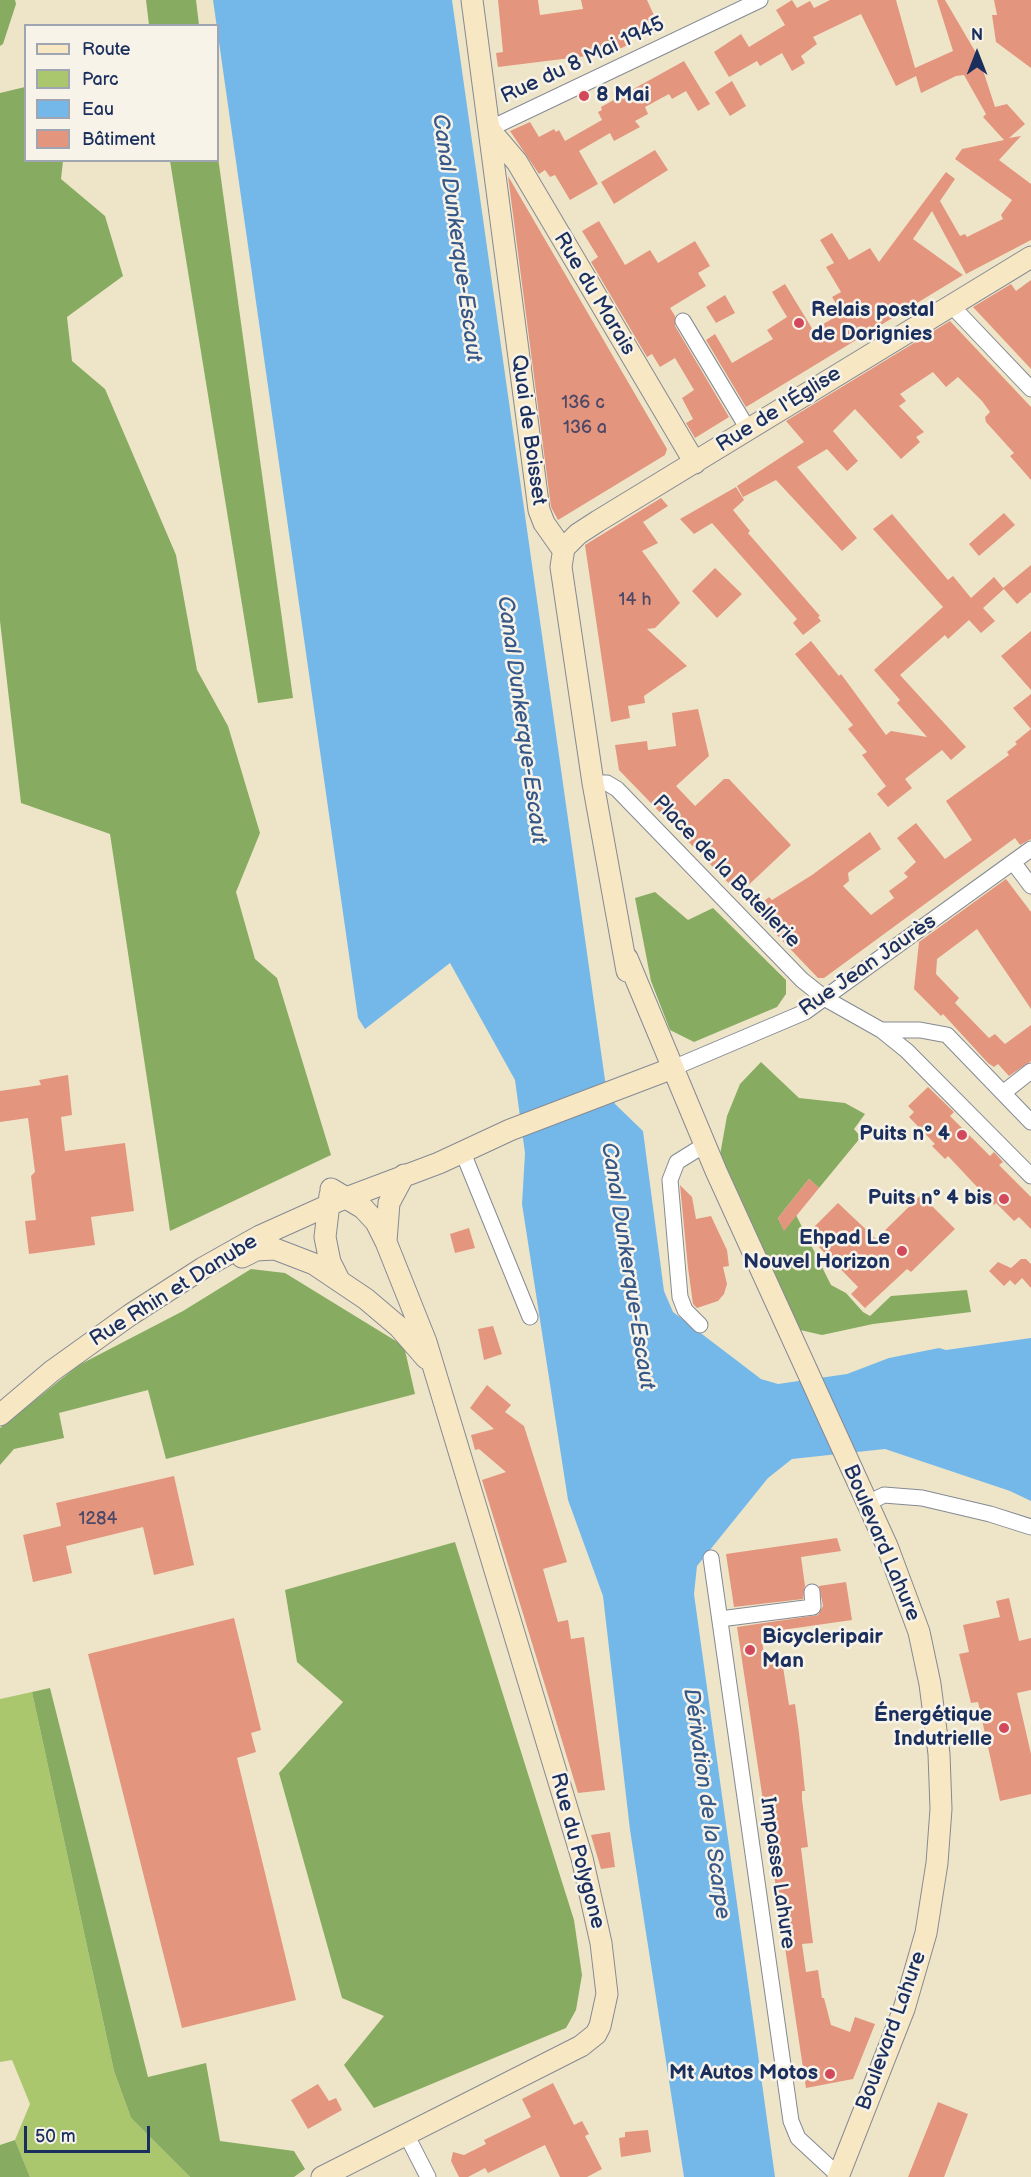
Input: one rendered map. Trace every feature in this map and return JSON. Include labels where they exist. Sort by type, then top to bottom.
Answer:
[{"type":"main road","name":"Quai de Boisset","points":[[472,0],[539,510],[544,523],[563,550]]},
{"type":"main road","name":"Rue du Marais","points":[[489,129],[517,162],[694,462]]},
{"type":"main road","name":"Rue de l'Église","points":[[563,550],[578,534],[950,304],[1031,257]]},
{"type":"main road","points":[[563,550],[561,567],[593,783],[633,997],[667,1071]]},
{"type":"main road","name":"Rue Jean Jaurès","points":[[503,1133],[667,1071]]},
{"type":"main road","name":"Boulevard Lahure","points":[[667,1071],[716,1171],[805,1371],[887,1546],[924,1650],[938,1738],[941,1809],[932,1901],[916,1972],[838,2176]]},
{"type":"main road","name":"Rue Rhin et Danube","points":[[0,1397],[74,1339],[169,1273],[266,1218],[404,1175],[463,1153],[503,1133]]},
{"type":"main road","name":"Rue Rhin et Danube","points":[[0,1415],[61,1365],[167,1291],[238,1247],[335,1197],[434,1153],[503,1133]]},
{"type":"main road","name":"Rue du Polygone","points":[[386,1242],[389,1203],[404,1175]]},
{"type":"main road","name":"Rue du Polygone","points":[[322,2177],[581,2046],[596,2034],[600,2026],[606,1994],[601,1943],[584,1865],[422,1332],[386,1242],[367,1211],[335,1197],[326,1244],[330,1262],[339,1280]]},
{"type":"main road","name":"Rue du Polygone","points":[[167,1291],[204,1278],[249,1253],[264,1249],[282,1251],[303,1258],[339,1280],[399,1327],[420,1349],[434,1374]]},
{"type":"street","name":"Rue du 8 Mai 1945","points":[[489,129],[760,0]]},
{"type":"street","points":[[950,304],[1031,390]]},
{"type":"street","points":[[684,321],[748,429]]},
{"type":"street","name":"Place de la Batellerie","points":[[593,783],[607,783],[617,789],[793,972],[826,999],[880,1030],[922,1064],[1031,1176]]},
{"type":"street","name":"Rue Jean Jaurès","points":[[667,1071],[783,1023],[826,999],[1031,849]]},
{"type":"street","points":[[1013,862],[1031,886]]},
{"type":"street","points":[[880,1030],[920,1030],[947,1035],[1031,1122]]},
{"type":"street","points":[[1003,1093],[1031,1071]]},
{"type":"street","points":[[700,1325],[689,1316],[680,1297],[670,1180],[676,1162],[703,1146]]},
{"type":"street","points":[[463,1153],[530,1317]]},
{"type":"street","points":[[868,1503],[884,1495],[922,1498],[990,1514],[1031,1527]]},
{"type":"street","name":"Impasse Lahure","points":[[711,1558],[791,2121],[798,2138],[838,2176]]},
{"type":"street","points":[[720,1619],[813,1607],[812,1592]]},
{"type":"street","points":[[406,2134],[428,2177]]},
{"type":"green space","points":[[0,0],[15,0],[16,4],[3,44],[0,46]]},
{"type":"green space","points":[[146,0],[196,0],[199,24],[149,24]]},
{"type":"green space","points":[[24,87],[24,162],[63,162],[61,179],[105,216],[123,276],[67,317],[72,361],[105,389],[176,555],[197,670],[228,726],[260,833],[236,892],[255,959],[277,978],[331,1155],[170,1231],[110,834],[21,803],[0,621],[0,93]]},
{"type":"green space","points":[[170,162],[219,162],[293,698],[258,703]]},
{"type":"green space","points":[[655,892],[688,920],[713,908],[786,980],[786,994],[777,1007],[694,1042],[670,1030],[651,981],[635,898]]},
{"type":"green space","points":[[761,1062],[799,1098],[845,1103],[865,1114],[854,1129],[861,1137],[819,1188],[809,1179],[778,1218],[784,1230],[796,1215],[831,1285],[846,1293],[863,1312],[870,1316],[891,1296],[967,1290],[971,1312],[873,1324],[822,1335],[800,1330],[720,1155],[727,1116],[740,1084]]},
{"type":"green space","points":[[251,1269],[285,1273],[404,1346],[415,1394],[166,1459],[148,1390],[59,1413],[64,1438],[14,1449],[0,1465],[0,1428],[79,1365],[183,1311]]},
{"type":"green space","points":[[455,1542],[574,1920],[582,1975],[576,2010],[566,2028],[374,2108],[344,2065],[384,2016],[342,1998],[279,1773],[343,1702],[297,1662],[285,1590]]},
{"type":"green space","points":[[50,1688],[148,2077],[206,2063],[220,2141],[294,2151],[305,2169],[294,2177],[190,2177],[131,2118],[114,2071],[32,1692]]},
{"type":"green space","points":[[32,1692],[114,2071],[131,2118],[190,2177],[30,2177],[15,2140],[30,2104],[12,2060],[0,2062],[0,1699]]},
{"type":"green space","points":[[15,2140],[30,2177],[0,2177],[0,2145]]},
{"type":"water","points":[[213,0],[452,0],[605,1080],[615,1104],[643,1131],[664,1291],[673,1312],[761,1379],[778,1384],[847,1374],[889,1358],[939,1348],[946,1350],[1031,1338],[1031,1501],[1010,1491],[885,1449],[792,1459],[768,1478],[697,1566],[694,1594],[775,2177],[684,2177],[630,1830],[603,1596],[568,1500],[522,1204],[525,1153],[515,1080],[450,963],[365,1029],[358,1018],[219,42],[219,24],[216,24]]},
{"type":"building","points":[[498,0],[538,0],[540,15],[583,9],[581,0],[647,0],[658,24],[629,39],[630,44],[611,53],[498,67],[496,53],[503,52]]},
{"type":"building","points":[[792,0],[797,8],[810,1],[814,8],[830,0],[896,0],[915,68],[953,51],[937,0],[945,0],[979,58],[995,107],[1007,104],[1025,124],[1009,138],[1021,136],[999,160],[1031,184],[1031,240],[966,274],[932,211],[913,239],[963,275],[746,407],[706,340],[715,334],[732,363],[773,339],[767,330],[787,317],[772,292],[785,284],[813,330],[842,313],[832,297],[841,292],[826,267],[834,263],[820,240],[832,233],[849,260],[870,248],[879,262],[946,172],[955,179],[940,201],[960,236],[965,234],[967,237],[1003,219],[1001,215],[1012,200],[955,159],[962,149],[1004,140],[983,117],[986,114],[964,75],[956,76],[921,93],[916,76],[896,86],[861,14],[813,37],[817,44],[801,56],[805,63],[792,71],[782,53],[760,66],[757,61],[729,77],[714,52],[741,34],[749,47],[785,25],[776,10]]},
{"type":"building","points":[[994,0],[1031,0],[1031,68],[996,42],[992,15],[997,15]]},
{"type":"building","points":[[684,61],[710,104],[698,111],[686,91],[672,99],[669,94],[645,107],[648,114],[635,121],[640,127],[614,141],[610,133],[579,151],[598,184],[570,200],[555,175],[550,177],[545,170],[539,174],[510,131],[530,122],[539,137],[554,129],[556,132],[559,130],[565,141],[602,120],[598,112],[602,110],[601,107]]},
{"type":"building","points":[[732,81],[746,106],[730,116],[715,92]]},
{"type":"building","points":[[655,150],[668,170],[614,204],[601,182]]},
{"type":"building","points":[[508,176],[667,449],[665,455],[558,520],[551,507]]},
{"type":"building","points":[[599,221],[625,265],[650,250],[658,263],[695,241],[710,266],[698,273],[706,286],[670,308],[675,316],[675,326],[729,417],[695,438],[686,423],[693,419],[682,398],[694,390],[675,358],[660,367],[652,354],[647,357],[591,262],[598,257],[582,231]]},
{"type":"building","points":[[1031,280],[1031,369],[973,307],[1011,284],[1016,291]]},
{"type":"building","points":[[725,295],[735,313],[716,323],[706,307]]},
{"type":"building","points":[[950,321],[1031,407],[1031,480],[1010,456],[1014,453],[986,422],[985,417],[990,412],[982,401],[958,377],[946,387],[933,372],[900,394],[906,401],[899,406],[924,432],[916,437],[920,442],[901,459],[855,409],[833,431],[858,461],[847,471],[827,449],[797,467],[857,538],[842,551],[776,480],[743,497],[737,486],[804,442],[786,421]]},
{"type":"building","points":[[736,487],[744,500],[733,510],[750,531],[748,533],[820,616],[818,617],[821,621],[803,635],[793,623],[797,619],[712,523],[694,534],[680,519]]},
{"type":"building","points":[[661,498],[668,506],[643,522],[658,543],[642,551],[680,603],[655,628],[647,629],[687,666],[644,696],[645,703],[628,706],[630,718],[611,722],[585,545]]},
{"type":"building","points":[[1004,513],[1015,525],[979,556],[969,544]]},
{"type":"building","points":[[892,514],[948,580],[953,576],[971,598],[994,577],[1004,589],[983,608],[995,621],[981,633],[969,620],[948,639],[945,635],[900,675],[966,747],[951,760],[942,750],[905,779],[912,788],[888,807],[877,794],[886,786],[862,755],[867,752],[848,729],[853,725],[795,654],[811,641],[839,676],[841,674],[886,735],[891,731],[927,737],[897,703],[900,700],[874,670],[943,607],[873,529]]},
{"type":"building","points":[[1031,565],[1031,592],[1017,604],[1003,588]]},
{"type":"building","points":[[715,568],[742,594],[717,618],[692,591]]},
{"type":"building","points":[[1031,631],[1031,690],[1001,656]]},
{"type":"building","points":[[1031,694],[1031,729],[1013,708]]},
{"type":"building","points":[[698,709],[709,756],[676,786],[695,806],[724,779],[729,779],[791,845],[739,894],[619,770],[615,745],[647,741],[648,750],[676,746],[672,713]]},
{"type":"building","points":[[1031,729],[1031,839],[1020,845],[1015,838],[824,978],[818,978],[753,910],[769,897],[772,900],[812,875],[870,832],[881,849],[848,873],[849,881],[843,886],[871,915],[894,898],[889,891],[908,877],[904,873],[916,862],[897,838],[916,823],[945,859],[972,840],[946,801],[1009,755],[1007,752],[1017,744],[1015,742]]},
{"type":"building","points":[[1006,879],[1031,912],[1031,1009],[977,929],[937,959],[936,974],[959,998],[955,1003],[989,1038],[995,1034],[1005,1044],[1031,1025],[1031,1061],[1009,1076],[998,1064],[994,1067],[988,1063],[943,1014],[941,1016],[914,989],[919,942]]},
{"type":"building","points":[[68,1075],[72,1115],[61,1117],[65,1151],[125,1143],[134,1211],[91,1217],[95,1245],[29,1254],[25,1221],[36,1220],[31,1176],[35,1172],[28,1118],[0,1122],[0,1091],[41,1085],[39,1080]]},
{"type":"building","points":[[928,1087],[954,1112],[950,1116],[990,1156],[994,1152],[1003,1162],[999,1165],[1031,1197],[1031,1229],[1019,1217],[1014,1221],[996,1203],[994,1205],[948,1156],[945,1159],[932,1146],[935,1144],[909,1117],[914,1112],[908,1106]]},
{"type":"building","points":[[809,1179],[819,1188],[784,1231],[778,1218]]},
{"type":"building","points":[[680,1185],[692,1197],[696,1219],[711,1216],[727,1250],[729,1266],[723,1267],[727,1284],[724,1294],[718,1301],[697,1308],[693,1304],[688,1268]]},
{"type":"building","name":"Ehpad Le Nouvel Horizon","points":[[921,1195],[955,1229],[911,1272],[907,1269],[865,1308],[851,1294],[858,1287],[819,1247],[828,1239],[814,1227],[838,1203],[876,1239]]},
{"type":"building","points":[[469,1228],[475,1248],[455,1253],[450,1234]]},
{"type":"building","points":[[1021,1259],[1026,1259],[1031,1264],[1031,1288],[1022,1278],[1015,1285],[1010,1280],[1004,1286],[989,1271],[998,1262],[1011,1268]]},
{"type":"building","points":[[493,1326],[502,1354],[484,1360],[478,1329]]},
{"type":"building","points":[[487,1385],[511,1405],[505,1412],[524,1426],[567,1562],[543,1569],[558,1622],[568,1620],[571,1639],[584,1637],[605,1790],[578,1793],[482,1480],[506,1472],[479,1449],[475,1450],[471,1435],[494,1429],[470,1408]]},
{"type":"building","points":[[174,1476],[194,1565],[154,1575],[143,1527],[66,1546],[72,1573],[33,1582],[23,1535],[61,1526],[56,1503]]},
{"type":"building","points":[[837,1538],[841,1551],[801,1557],[805,1586],[803,1599],[734,1607],[726,1554]]},
{"type":"building","points":[[846,1582],[852,1620],[761,1633],[765,1662],[773,1661],[774,1668],[783,1667],[789,1705],[795,1704],[799,1733],[805,1791],[802,1791],[802,1799],[808,1847],[801,1848],[813,1943],[802,1944],[806,1972],[818,1970],[822,1998],[824,1998],[831,2025],[850,2032],[855,2017],[875,2024],[853,2079],[806,2088],[737,1627],[818,1615],[823,1606],[819,1586]]},
{"type":"building","name":"Énergétique Indutrielle","points":[[1009,1598],[1019,1641],[1031,1638],[1031,1690],[1017,1693],[1031,1754],[1031,1794],[1000,1801],[978,1702],[971,1703],[959,1654],[969,1652],[963,1625],[1000,1617],[996,1601]]},
{"type":"building","points":[[234,1618],[261,1730],[251,1733],[256,1752],[237,1758],[296,2000],[182,2028],[88,1654]]},
{"type":"building","points":[[610,1832],[615,1867],[601,1869],[591,1835]]},
{"type":"building","points":[[553,2083],[574,2125],[582,2121],[589,2134],[585,2136],[602,2169],[587,2177],[560,2177],[545,2145],[488,2173],[485,2168],[468,2177],[459,2177],[451,2161],[453,2152],[464,2155],[486,2144],[484,2140],[531,2117],[522,2099]]},
{"type":"building","points":[[318,2084],[329,2101],[336,2098],[342,2110],[308,2129],[291,2100]]},
{"type":"building","points":[[938,2102],[968,2114],[944,2177],[908,2177]]},
{"type":"building","points":[[648,2130],[651,2152],[621,2157],[619,2138],[625,2137],[625,2132]]},
{"type":"place","name":"8 Mai","points":[[584,96]]},
{"type":"place","name":"Relais postal de Dorignies","points":[[799,323]]},
{"type":"place","name":"Puits n° 4","points":[[962,1135]]},
{"type":"place","name":"Puits n° 4 bis","points":[[1004,1199]]},
{"type":"place","name":"Ehpad Le Nouvel Horizon","points":[[902,1251]]},
{"type":"place","name":"Bicycleripair Man","points":[[750,1650]]},
{"type":"place","name":"Énergétique Indutrielle","points":[[1004,1728]]},
{"type":"place","name":"Mt Autos Motos","points":[[830,2074]]},
{"type":"water label","name":"Canal Dunkerque-Escaut","points":[[456,238]]},
{"type":"water label","name":"Canal Dunkerque-Escaut","points":[[521,720]]},
{"type":"water label","name":"Canal Dunkerque-Escaut","points":[[627,1266]]},
{"type":"water label","name":"Dérivation de la Scarpe","points":[[706,1804]]}]
